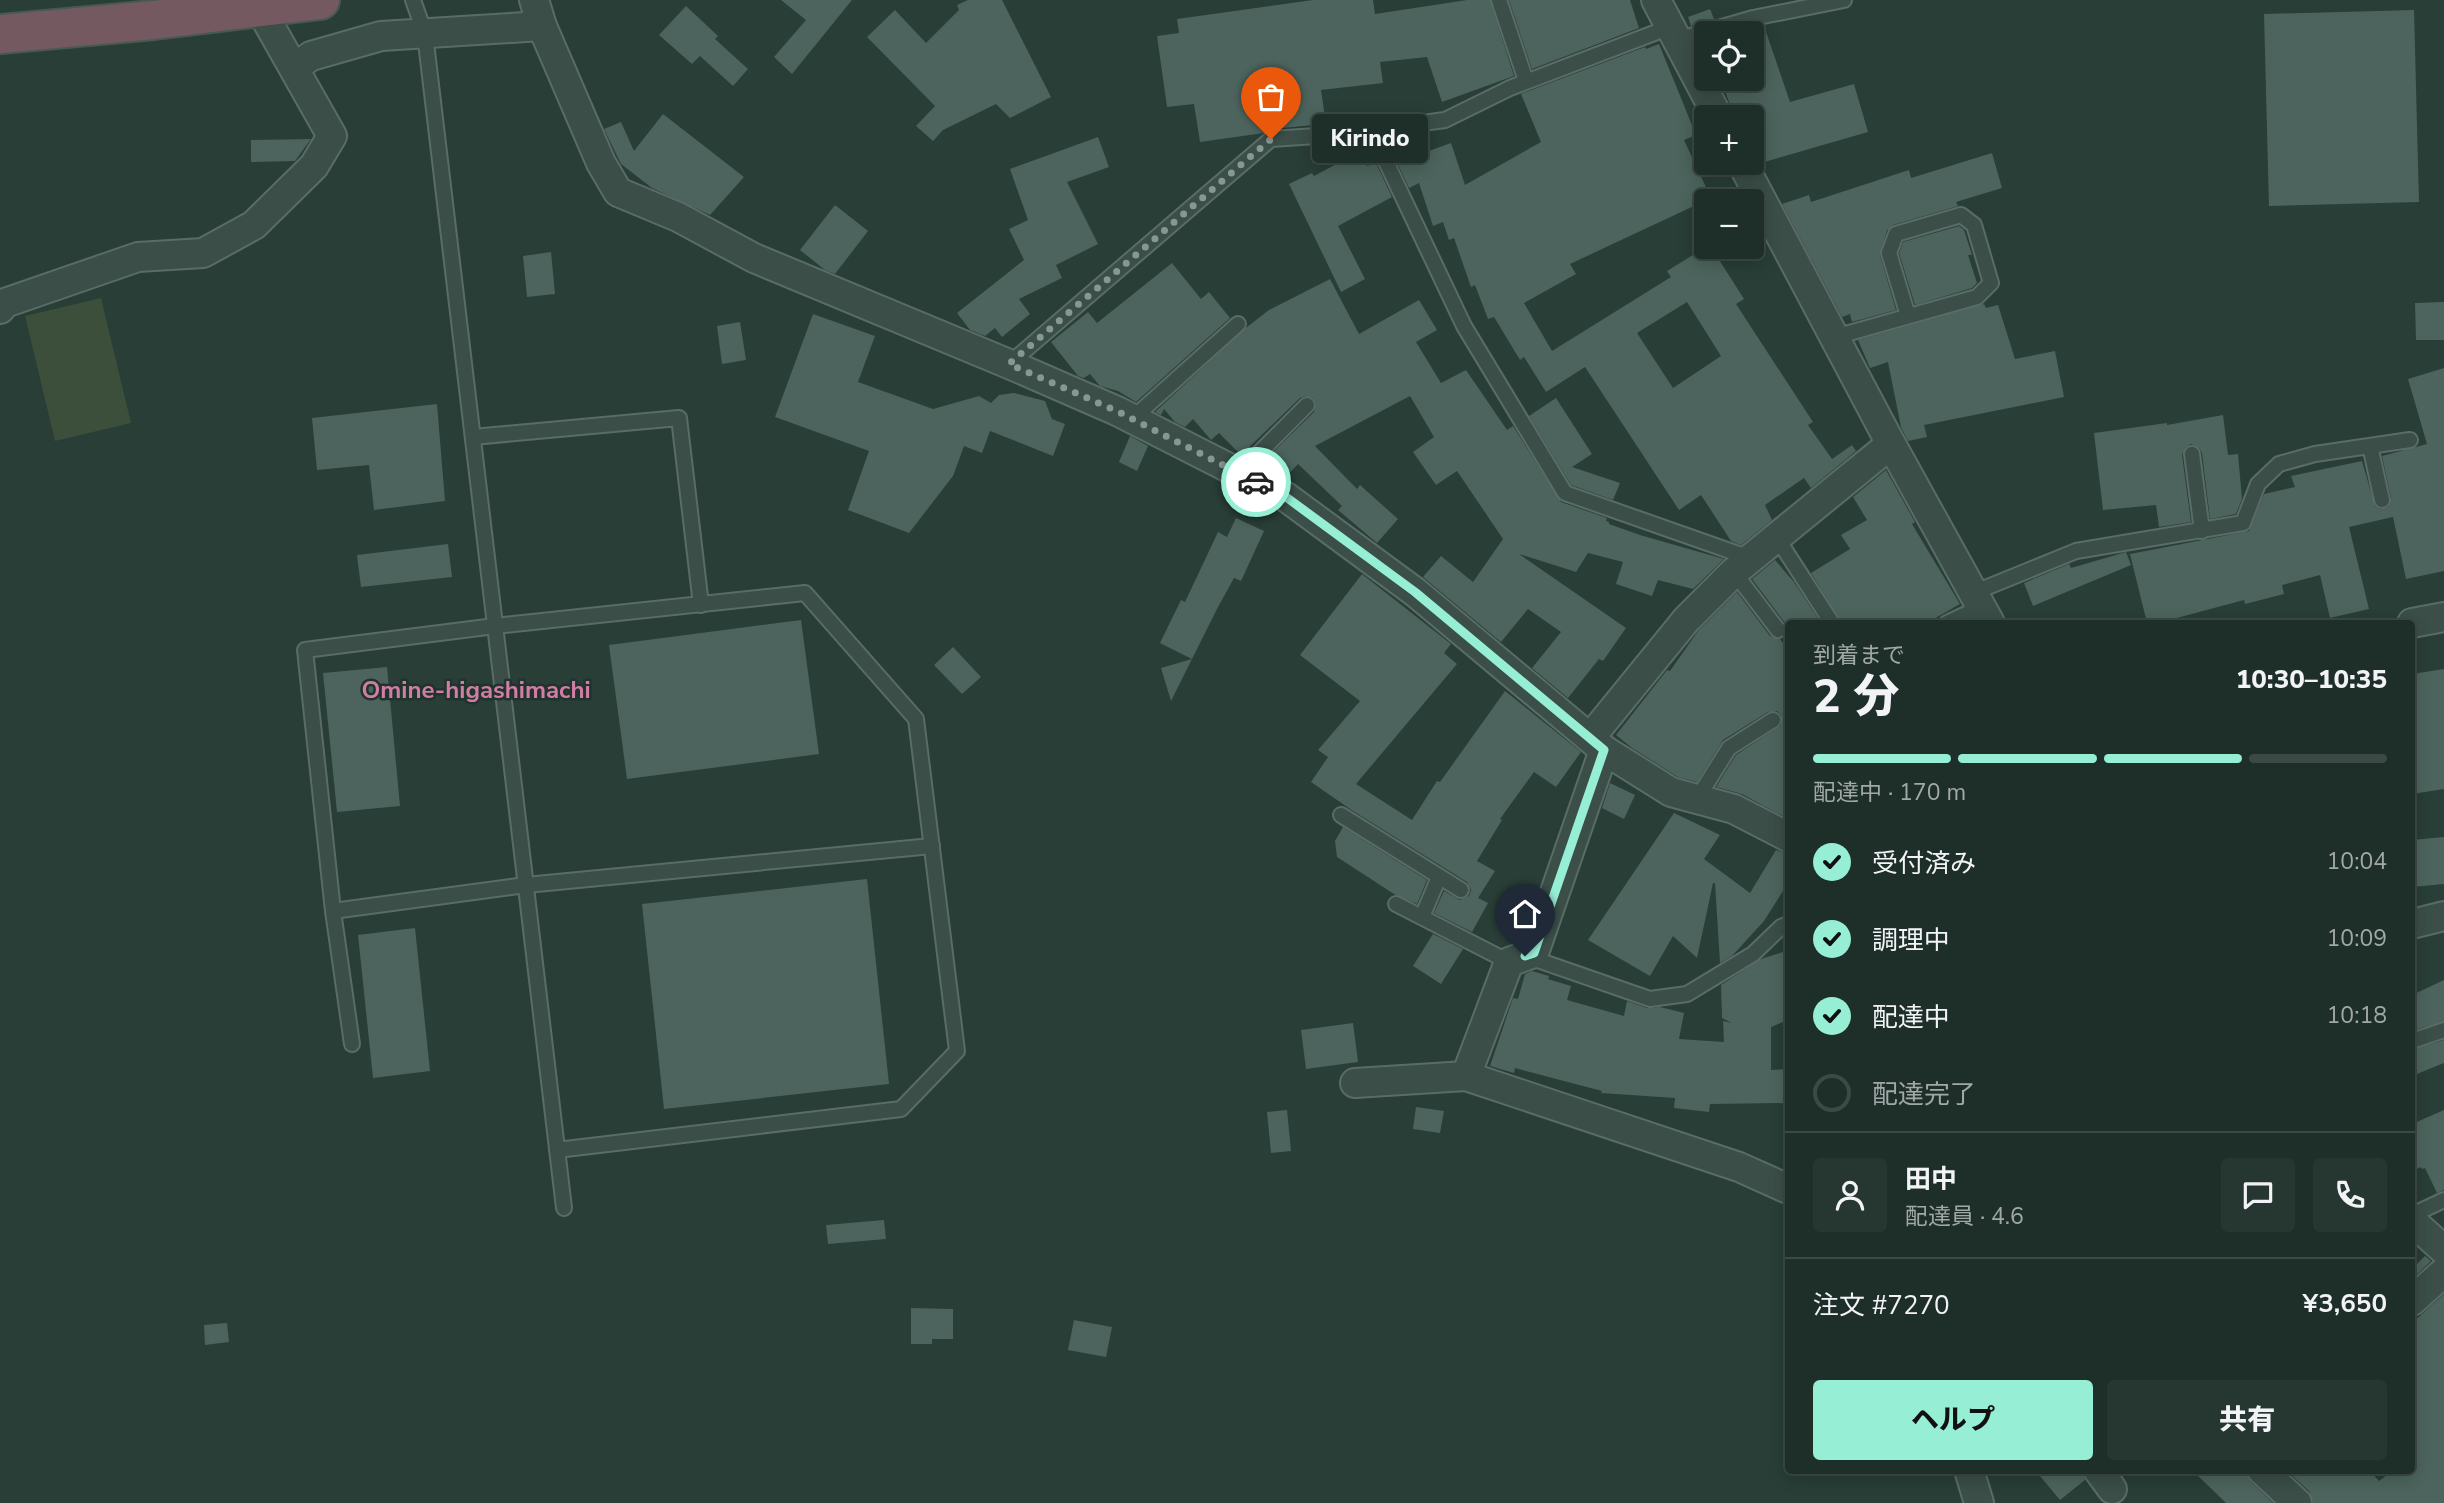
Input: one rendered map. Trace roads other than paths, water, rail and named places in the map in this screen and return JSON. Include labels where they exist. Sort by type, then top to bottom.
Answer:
[{"type":"highway","points":[[0,34],[156,10],[259,7],[320,0]]},
{"type":"street","points":[[1656,0],[1712,105]]},
{"type":"street","points":[[0,309],[5,303],[138,257],[203,253],[254,225],[314,166],[332,136],[259,7]]},
{"type":"street","points":[[294,68],[311,56],[381,36],[425,34],[538,13],[601,163],[618,192],[678,216],[754,258],[1009,364],[1132,419],[1286,497],[1415,592],[1597,744],[1671,792],[1734,809],[1785,835]]},
{"type":"street","points":[[1748,175],[1981,607]]},
{"type":"street","points":[[1466,1076],[1517,959],[1534,953],[1597,744],[1686,620],[1742,565],[1891,444]]},
{"type":"street","points":[[2415,622],[2444,617]]},
{"type":"street","points":[[2415,923],[2444,916]]},
{"type":"street","points":[[1355,1083],[1466,1076],[1739,1167],[1785,1188]]},
{"type":"street","points":[[2415,1224],[2444,1250]]},
{"type":"street","points":[[2415,1298],[2444,1272]]},
{"type":"street","points":[[1970,1474],[1979,1503]]},
{"type":"street","points":[[2266,1474],[2297,1503]]},
{"type":"lane","points":[[413,0],[425,34],[564,1208]]},
{"type":"lane","points":[[1499,0],[1527,81]]},
{"type":"lane","points":[[1009,364],[1271,139],[1446,120],[1527,81],[1673,33],[1844,0]]},
{"type":"lane","points":[[1371,130],[1464,326],[1565,493],[1742,565],[1777,629]]},
{"type":"lane","points":[[1835,337],[1977,297],[1991,283],[1974,225],[1961,215],[1896,234],[1889,253],[1908,316]]},
{"type":"lane","points":[[1132,419],[1238,324]]},
{"type":"lane","points":[[1239,473],[1307,405]]},
{"type":"lane","points":[[473,436],[679,418],[701,605]]},
{"type":"lane","points":[[1953,620],[1981,607],[2076,551],[2243,523],[2258,484],[2279,464],[2315,454],[2410,440]]},
{"type":"lane","points":[[2370,446],[2382,499]]},
{"type":"lane","points":[[2192,454],[2202,531]]},
{"type":"lane","points":[[1777,538],[1830,620]]},
{"type":"lane","points":[[352,1044],[333,911],[305,650],[495,626],[805,593],[916,719],[957,1051],[901,1109],[557,1150]]},
{"type":"lane","points":[[1697,799],[1729,748],[1773,720]]},
{"type":"lane","points":[[1341,816],[1461,890]]},
{"type":"lane","points":[[333,911],[526,885],[932,845]]},
{"type":"lane","points":[[1422,917],[1439,877]]},
{"type":"lane","points":[[1396,904],[1517,959],[1650,999],[1687,994],[1753,954],[1785,926]]},
{"type":"lane","points":[[2415,1040],[2444,1031]]},
{"type":"lane","points":[[2415,1214],[2444,1200]]},
{"type":"place","name":"Kirindo","points":[[1271,139]]},
{"type":"district","name":"Omine-higashimachi","points":[[476,690]]}]
